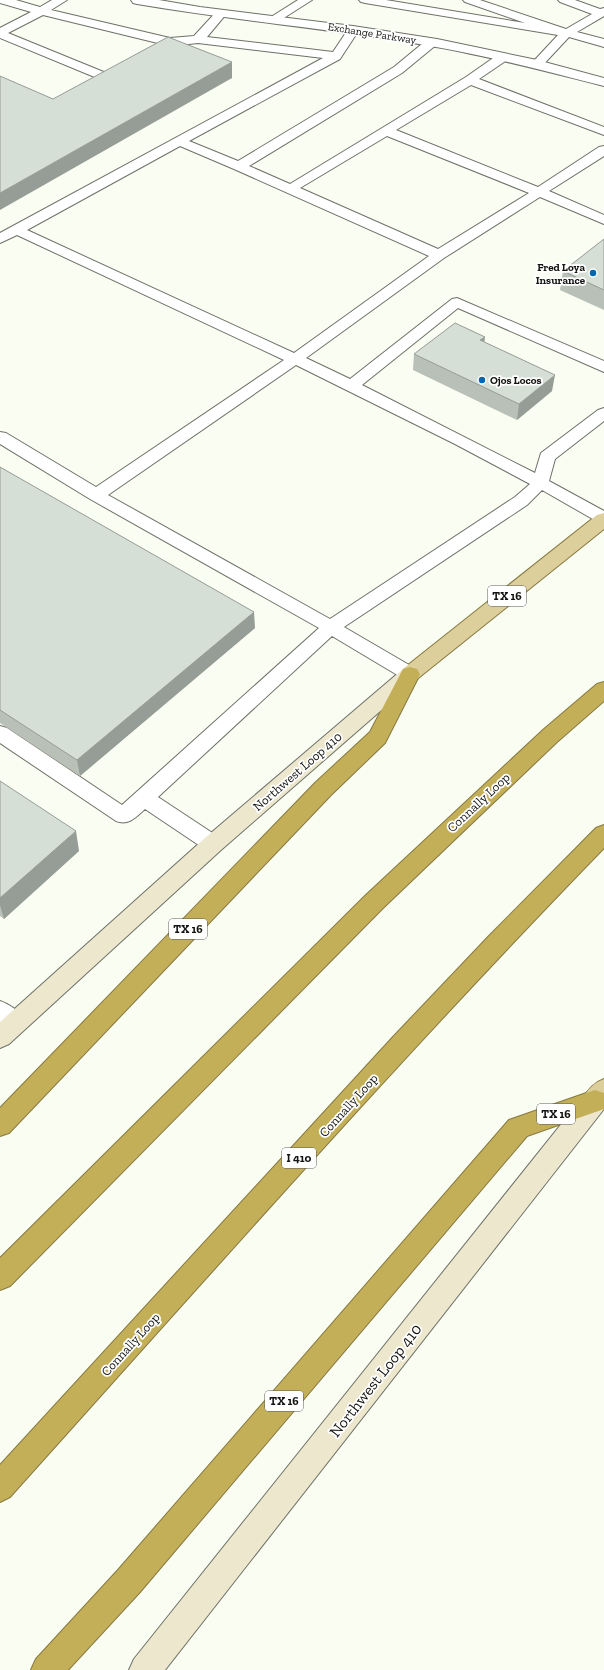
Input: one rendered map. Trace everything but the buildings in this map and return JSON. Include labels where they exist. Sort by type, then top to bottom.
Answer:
[{"type":"highway","name":"TX 16","points":[[0,1125],[291,822],[378,736],[410,674]]},
{"type":"highway","name":"Connally Loop","points":[[0,1277],[374,902],[550,736],[604,688]]},
{"type":"highway","name":"Connally Loop","points":[[0,1487],[402,1045],[497,943],[604,834]]},
{"type":"highway","name":"TX 16","points":[[47,1670],[138,1570],[518,1128],[600,1095]]},
{"type":"main road","name":"Northwest Loop 410","points":[[5,1023],[410,674],[604,519]]},
{"type":"main road","name":"Northwest Loop 410","points":[[145,1670],[600,1095]]},
{"type":"street","name":"Exchange Parkway","points":[[137,0],[432,42],[537,64],[604,82]]},
{"type":"lane","points":[[4,0],[42,11],[170,42],[198,39],[336,56]]},
{"type":"lane","points":[[0,34],[61,0]]},
{"type":"lane","points":[[275,19],[306,0]]},
{"type":"lane","points":[[365,0],[567,33]]},
{"type":"lane","points":[[469,0],[567,33],[604,43]]},
{"type":"lane","points":[[564,0],[602,12]]},
{"type":"lane","points":[[537,64],[567,33],[602,12]]},
{"type":"lane","points":[[198,39],[221,13]]},
{"type":"lane","points":[[0,239],[336,56],[353,30]]},
{"type":"lane","points":[[0,34],[107,78]]},
{"type":"lane","points":[[158,49],[170,42]]},
{"type":"lane","points":[[240,166],[398,70],[432,42]]},
{"type":"lane","points":[[290,189],[470,80],[503,57]]},
{"type":"lane","points":[[79,93],[120,71]]},
{"type":"lane","points":[[470,80],[604,131]]},
{"type":"lane","points":[[386,131],[539,192],[604,220]]},
{"type":"lane","points":[[180,142],[240,166],[439,255]]},
{"type":"lane","points":[[96,495],[295,359],[439,255],[604,150]]},
{"type":"lane","points":[[17,230],[351,386],[541,482],[604,519]]},
{"type":"lane","points":[[351,386],[458,302],[604,367]]},
{"type":"lane","points":[[0,733],[123,816],[332,627],[521,501],[541,482],[547,457],[604,412]]},
{"type":"lane","points":[[0,437],[96,495],[332,627],[410,674]]},
{"type":"lane","points":[[144,798],[212,844]]},
{"type":"place","name":"Fred Loya Insurance","points":[[593,273]]},
{"type":"place","name":"Ojos Locos","points":[[482,380]]}]
